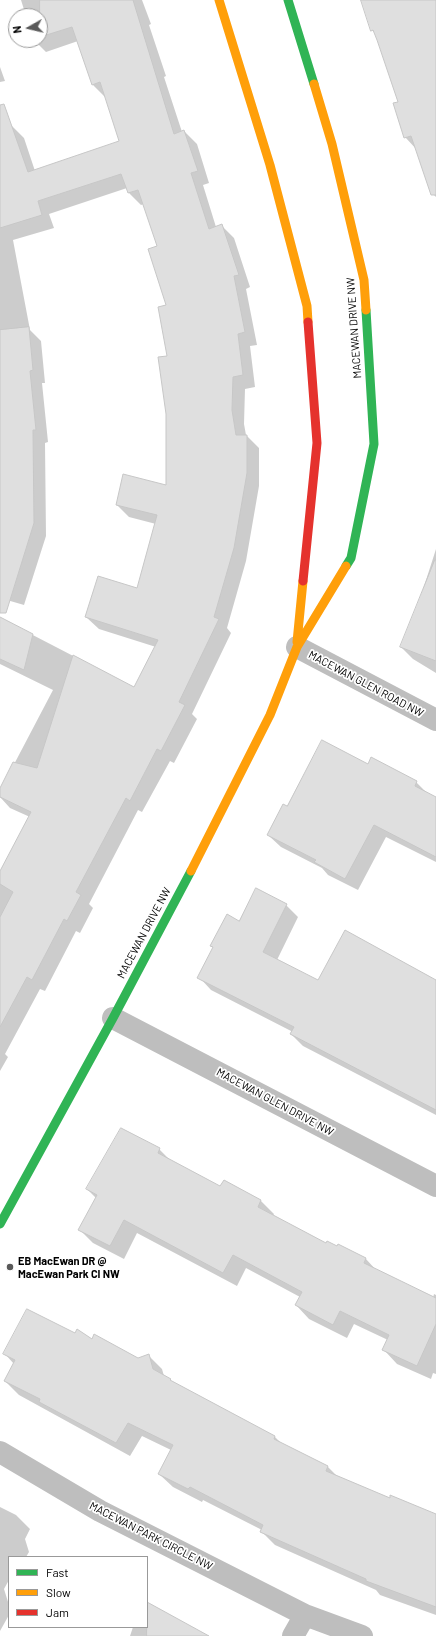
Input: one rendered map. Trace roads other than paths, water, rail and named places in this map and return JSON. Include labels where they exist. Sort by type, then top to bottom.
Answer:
[{"type":"street","name":"MACEWAN DRIVE NW","points":[[219,0],[270,165],[307,306],[317,443],[297,647]]},
{"type":"street","name":"MACEWAN DRIVE NW","points":[[0,1224],[113,1018],[213,829],[270,715],[297,647],[351,558],[374,444],[364,280],[332,144],[288,0]]},
{"type":"street","name":"MACEWAN GLEN ROAD NW","points":[[297,647],[436,720]]},
{"type":"street","name":"MACEWAN GLEN DRIVE NW","points":[[113,1018],[436,1186]]},
{"type":"street","name":"MACEWAN PARK CIRCLE NW","points":[[0,1452],[100,1511],[305,1615],[362,1636]]},
{"type":"street","points":[[293,1636],[305,1615]]},
{"type":"place","name":"EB MacEwan DR @ MacEwan Park CI NW","points":[[10,1267]]}]
